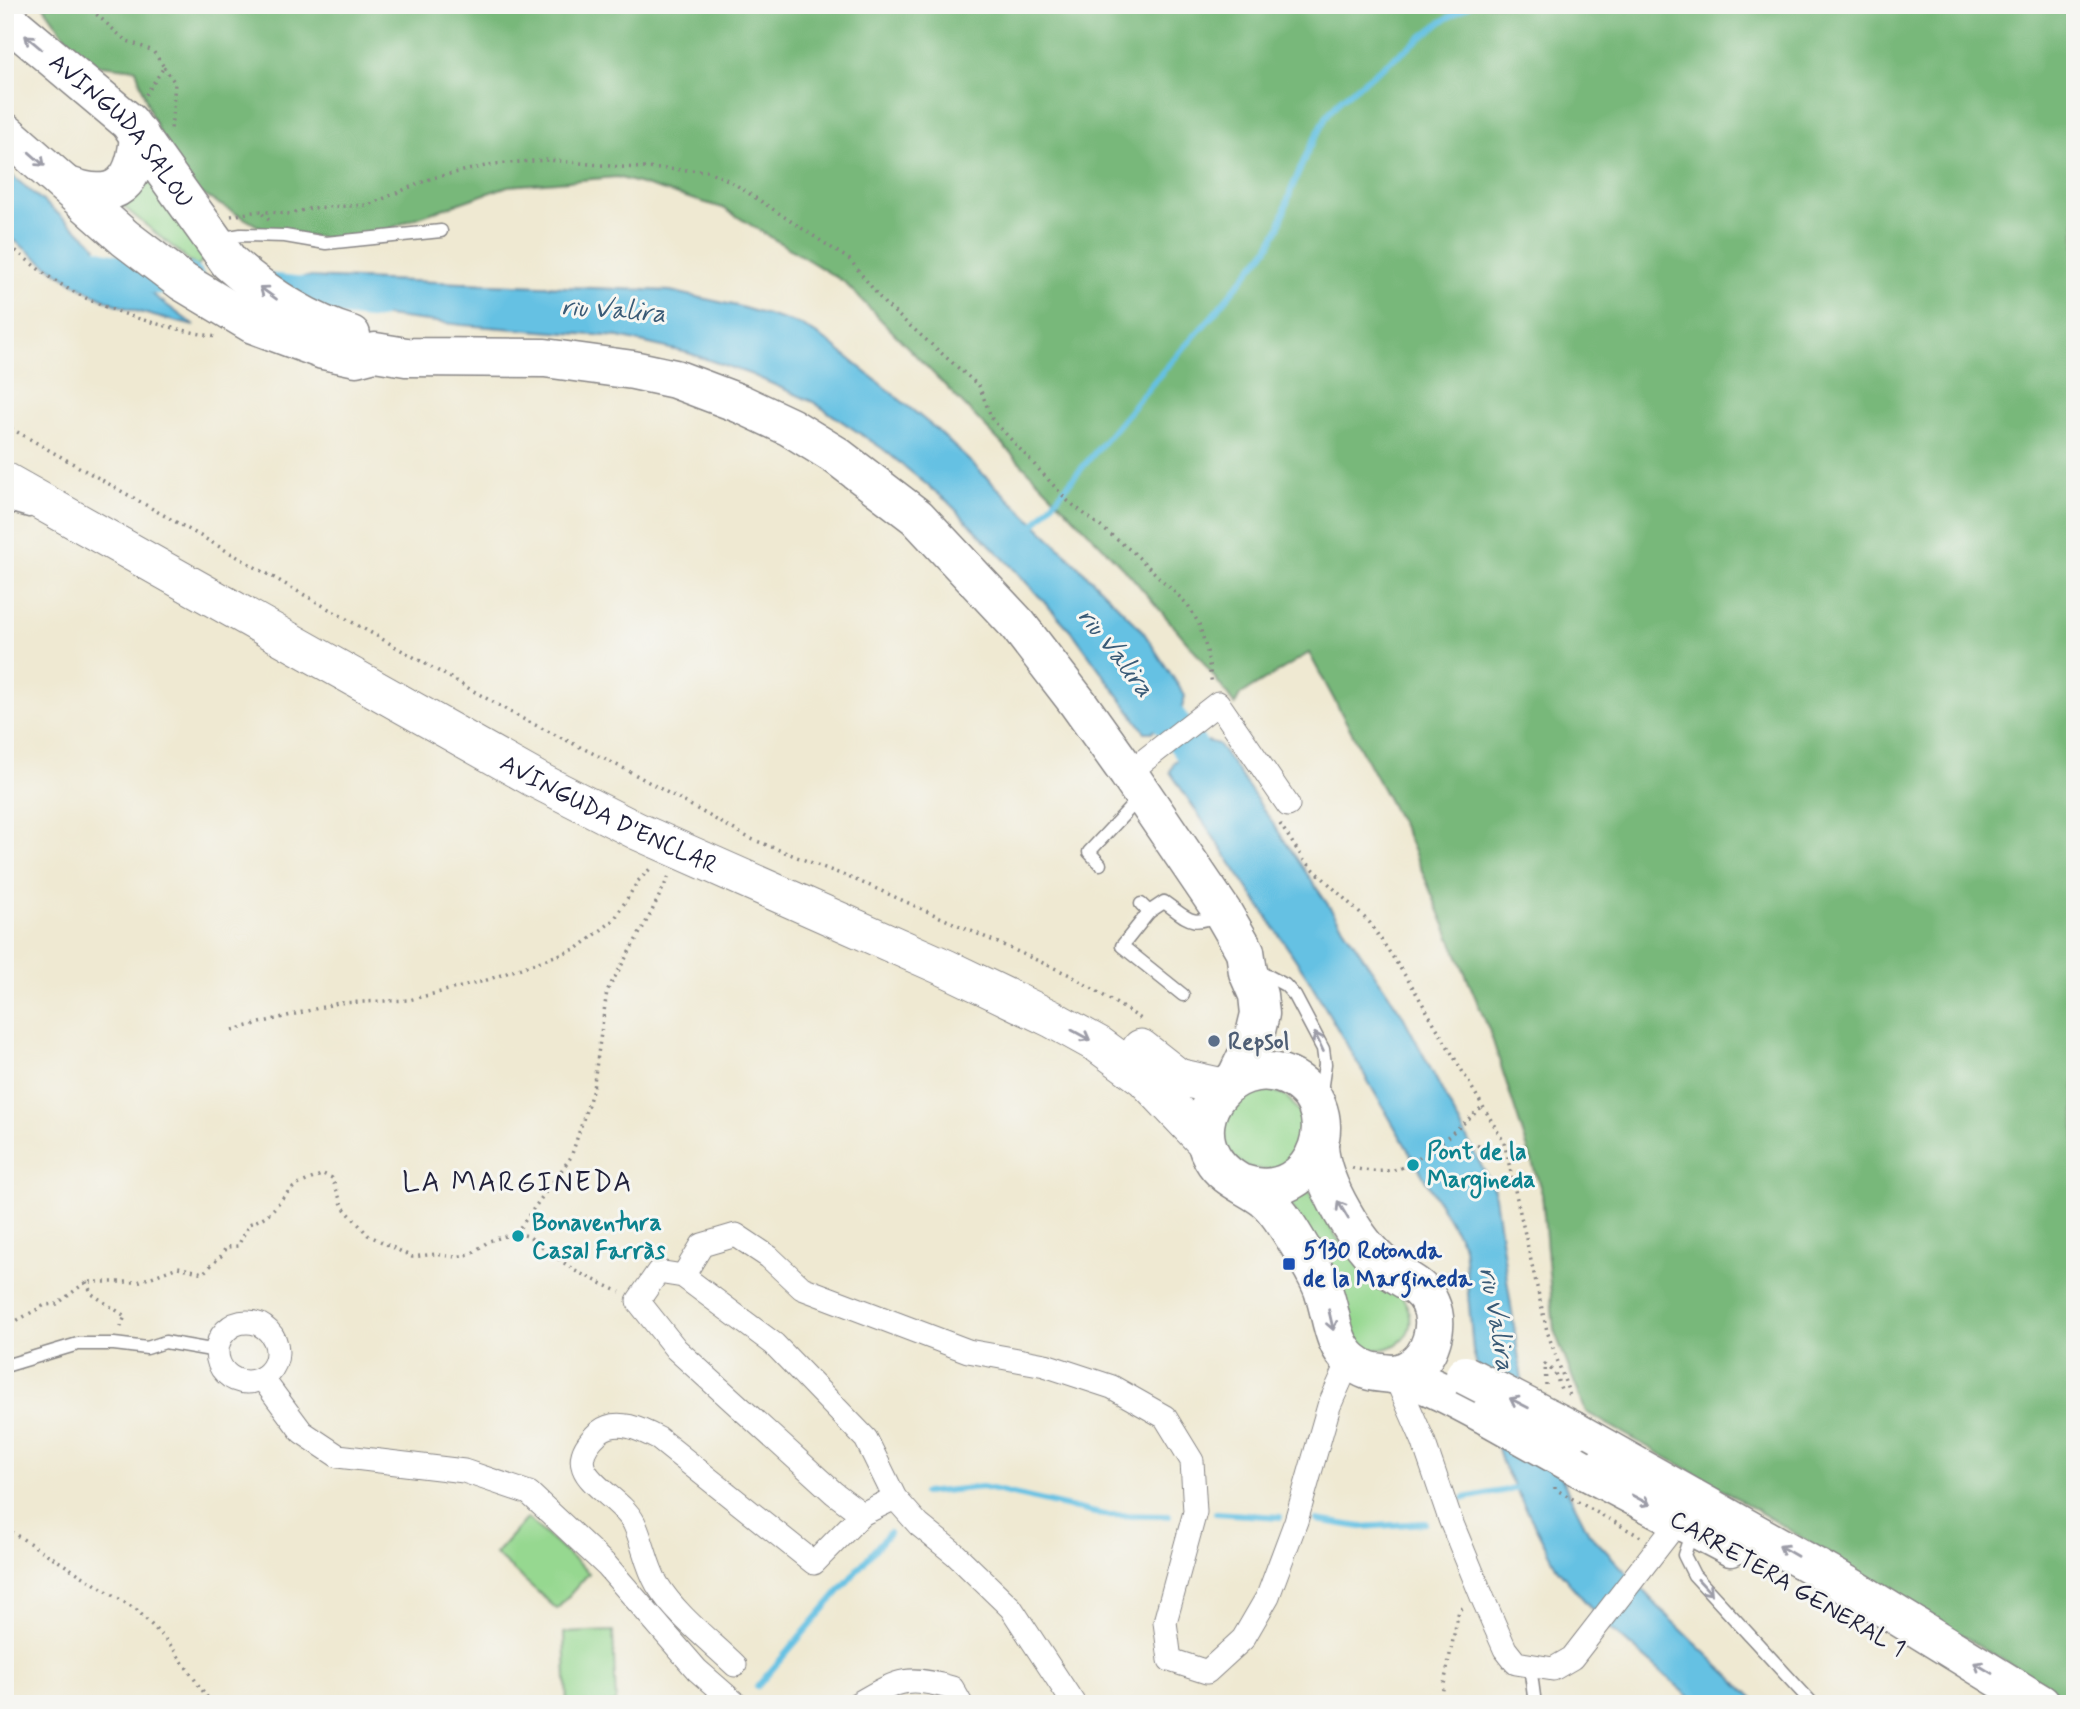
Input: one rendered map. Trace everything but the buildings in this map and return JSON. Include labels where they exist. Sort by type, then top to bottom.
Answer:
[{"type":"highway","name":"AVINGUDA SALOU","points":[[5,18],[146,130],[249,280],[284,305],[307,332]]},
{"type":"highway","points":[[68,186],[86,192],[103,193],[119,188],[127,180],[138,157],[146,130]]},
{"type":"highway","points":[[5,132],[125,238],[183,282],[253,324],[307,332],[356,357],[391,354],[545,358],[633,370],[699,387],[790,427],[837,456],[917,516],[1018,625],[1142,775],[1223,913],[1257,964],[1281,1015],[1286,1065],[1307,1095],[1333,1157]]},
{"type":"highway","points":[[204,295],[213,295],[227,286],[232,270],[223,243]]},
{"type":"highway","points":[[1257,964],[1248,972],[1258,995],[1260,1014],[1253,1043],[1230,1083],[1214,1099],[1205,1128],[1206,1143],[1219,1168],[1268,1201],[1312,1267],[1323,1290],[1339,1345],[1350,1359]]},
{"type":"highway","points":[[1230,1083],[1251,1073],[1267,1071],[1283,1075],[1307,1095]]},
{"type":"highway","points":[[1243,1184],[1264,1188],[1286,1183],[1333,1157]]},
{"type":"highway","points":[[1333,1157],[1320,1163],[1328,1186],[1359,1237],[1387,1268],[1420,1289],[1430,1302],[1434,1317],[1432,1338],[1420,1362],[1394,1374]]},
{"type":"highway","points":[[1432,1338],[1444,1358],[1465,1375],[1574,1418],[2041,1704]]},
{"type":"highway","name":"CARRETERA GENERAL 1","points":[[1350,1359],[1361,1368],[1377,1374],[1394,1374],[1430,1387],[1488,1416],[1834,1606],[1993,1704]]},
{"type":"main road","name":"AVINGUDA D'ENCLAR","points":[[5,457],[615,799],[700,841],[1010,973],[1109,1022],[1178,1077],[1230,1083]]},
{"type":"main road","name":"AVINGUDA D'ENCLAR","points":[[5,481],[463,741],[557,791],[1052,1019],[1099,1045],[1144,1077],[1206,1143]]},
{"type":"street","points":[[1142,775],[1213,706],[1281,810]]},
{"type":"street","points":[[683,1276],[702,1245],[736,1235],[769,1257],[802,1288],[968,1351],[1045,1365],[1112,1387],[1166,1417],[1192,1461],[1195,1512],[1165,1622],[1170,1660],[1207,1672],[1243,1639],[1268,1596],[1296,1521],[1329,1406],[1350,1359]]},
{"type":"street","points":[[862,1514],[834,1493],[676,1349],[638,1301],[658,1272],[683,1276],[774,1345],[866,1439],[895,1499],[919,1525],[955,1554],[1011,1608],[1074,1704]]},
{"type":"street","points":[[240,1323],[259,1324],[273,1336],[277,1346],[275,1364],[262,1378],[252,1382],[241,1381],[223,1371],[217,1351],[219,1341],[231,1327],[240,1323]]},
{"type":"street","points":[[1394,1374],[1483,1600],[1505,1649],[1516,1663],[1553,1670],[1572,1658],[1650,1557],[1686,1524]]},
{"type":"street","points":[[262,1378],[302,1432],[338,1456],[464,1471],[529,1493],[607,1566],[697,1670],[736,1704]]},
{"type":"street","points":[[735,1665],[673,1606],[656,1582],[634,1523],[623,1509],[592,1482],[583,1467],[582,1452],[586,1444],[604,1428],[621,1425],[638,1428],[659,1439],[814,1563],[862,1514],[895,1499]]},
{"type":"street","points":[[857,1704],[894,1683],[923,1679],[952,1688],[961,1704]]},
{"type":"lane","points":[[223,243],[241,235],[285,236],[326,243],[440,231]]},
{"type":"lane","points":[[5,504],[33,512],[46,505]]},
{"type":"lane","points":[[1100,864],[1088,852],[1131,807],[1142,775]]},
{"type":"lane","points":[[1183,995],[1122,946],[1145,908],[1164,902],[1193,921],[1201,922],[1223,913]]},
{"type":"lane","points":[[5,1366],[78,1345],[114,1344],[147,1348],[165,1342],[217,1351]]},
{"type":"lane","points":[[1686,1524],[1684,1555],[1694,1575],[1813,1704]]},
{"type":"lane","points":[[1530,1666],[1535,1704]]},
{"type":"path","points":[[86,5],[125,40],[153,51],[175,83],[146,130]]},
{"type":"path","points":[[146,130],[164,67]]},
{"type":"path","points":[[223,243],[259,211],[290,214],[310,208],[368,205],[432,178],[494,164],[548,160],[708,171],[730,181],[850,260],[885,304],[979,386],[992,419],[1068,501],[1133,553],[1188,605],[1199,624],[1208,651],[1213,706]]},
{"type":"path","points":[[259,211],[285,236]]},
{"type":"path","points":[[5,242],[56,282],[101,305],[152,324],[216,337]]},
{"type":"path","points":[[5,425],[521,718],[627,770],[749,838],[869,885],[1070,975],[1145,1021]]},
{"type":"path","points":[[1281,810],[1304,860],[1370,923],[1412,986],[1504,1142],[1546,1331],[1574,1418]]},
{"type":"path","points":[[233,1030],[338,1003],[409,1000],[484,981],[578,948],[614,920],[638,881],[679,849]]},
{"type":"path","points":[[516,1233],[571,1157],[593,1089],[607,991],[650,915],[676,862],[679,849]]},
{"type":"path","points":[[1333,1157],[1384,1172],[1400,1169],[1415,1161],[1483,1106]]},
{"type":"path","points":[[1477,1145],[1508,1161]]},
{"type":"path","points":[[5,1327],[45,1305],[57,1304],[86,1282],[138,1282],[178,1267],[203,1273],[221,1256],[226,1247],[238,1246],[249,1224],[276,1209],[289,1190],[323,1174],[332,1178],[343,1207],[368,1235],[412,1257],[435,1254],[455,1257],[471,1254],[489,1241],[516,1233],[528,1236],[575,1271],[638,1301]]},
{"type":"path","points":[[86,1282],[92,1294],[125,1316],[114,1344]]},
{"type":"path","points":[[5,1528],[137,1610],[169,1643],[212,1704]]},
{"type":"path","points":[[1440,1704],[1459,1610],[1483,1600]]},
{"type":"green space","points":[[43,5],[2075,5],[2075,1704],[1712,1483],[1586,1412],[1554,1330],[1542,1193],[1490,1032],[1406,833],[1309,653],[1240,695],[1235,705],[1195,651],[1131,576],[844,282],[723,208],[617,177],[508,186],[408,221],[359,242],[267,231],[182,183],[151,115],[136,69],[84,63]]},
{"type":"green space","points":[[146,174],[208,255],[197,267],[119,203]]},
{"type":"green space","points":[[1265,1089],[1288,1098],[1303,1118],[1297,1154],[1277,1168],[1254,1169],[1240,1162],[1230,1151],[1225,1137],[1226,1122],[1233,1108],[1245,1096]]},
{"type":"green space","points":[[1305,1183],[1332,1230],[1351,1256],[1364,1269],[1396,1291],[1407,1306],[1410,1327],[1400,1342],[1392,1347],[1362,1347],[1286,1196]]},
{"type":"green space","points":[[527,1518],[589,1573],[557,1609],[495,1554]]},
{"type":"green space","points":[[613,1631],[616,1704],[567,1704],[564,1633]]},
{"type":"water","points":[[5,170],[90,240],[96,247],[94,251],[195,326],[108,301],[60,274],[5,233]]},
{"type":"water","points":[[304,277],[670,291],[737,306],[801,325],[830,343],[937,430],[1142,630],[1185,696],[1181,712],[1152,732],[1145,732],[1073,633],[948,502],[883,449],[813,402],[750,374],[688,353],[619,337],[462,325],[360,313],[284,280],[304,281]]},
{"type":"water","points":[[1208,741],[1218,744],[1234,766],[1402,1014],[1494,1190],[1526,1408],[1589,1533],[1668,1617],[1759,1704],[1698,1704],[1603,1622],[1558,1570],[1502,1463],[1473,1351],[1464,1246],[1308,978],[1170,772],[1174,762]]},
{"type":"waterway","points":[[1031,529],[1268,248],[1279,228],[1291,190],[1309,149],[1328,114],[1341,99],[1441,22],[1470,5]]},
{"type":"waterway","name":"riu Valira","points":[[5,206],[53,246],[84,263],[127,273],[187,280]]},
{"type":"waterway","name":"riu Valira","points":[[260,290],[375,302]]},
{"type":"waterway","name":"riu Valira","points":[[1142,683],[1221,790]]},
{"type":"waterway","points":[[924,1493],[982,1487],[1104,1515],[1169,1516]]},
{"type":"waterway","points":[[1464,1498],[1524,1487]]},
{"type":"waterway","points":[[1216,1513],[1280,1517]]},
{"type":"waterway","points":[[1317,1520],[1361,1527],[1425,1523]]},
{"type":"waterway","points":[[757,1687],[889,1533]]},
{"type":"place","name":"Repsol","points":[[1214,1041]]},
{"type":"place","name":"Pont de la Margineda","points":[[1413,1165]]},
{"type":"place","name":"Bonaventura Casal Farràs","points":[[518,1236]]},
{"type":"place","name":"5130 Rotonda de la Margineda","points":[[1289,1264]]},
{"type":"district","name":"LA MARGINEDA","points":[[518,1181]]}]
